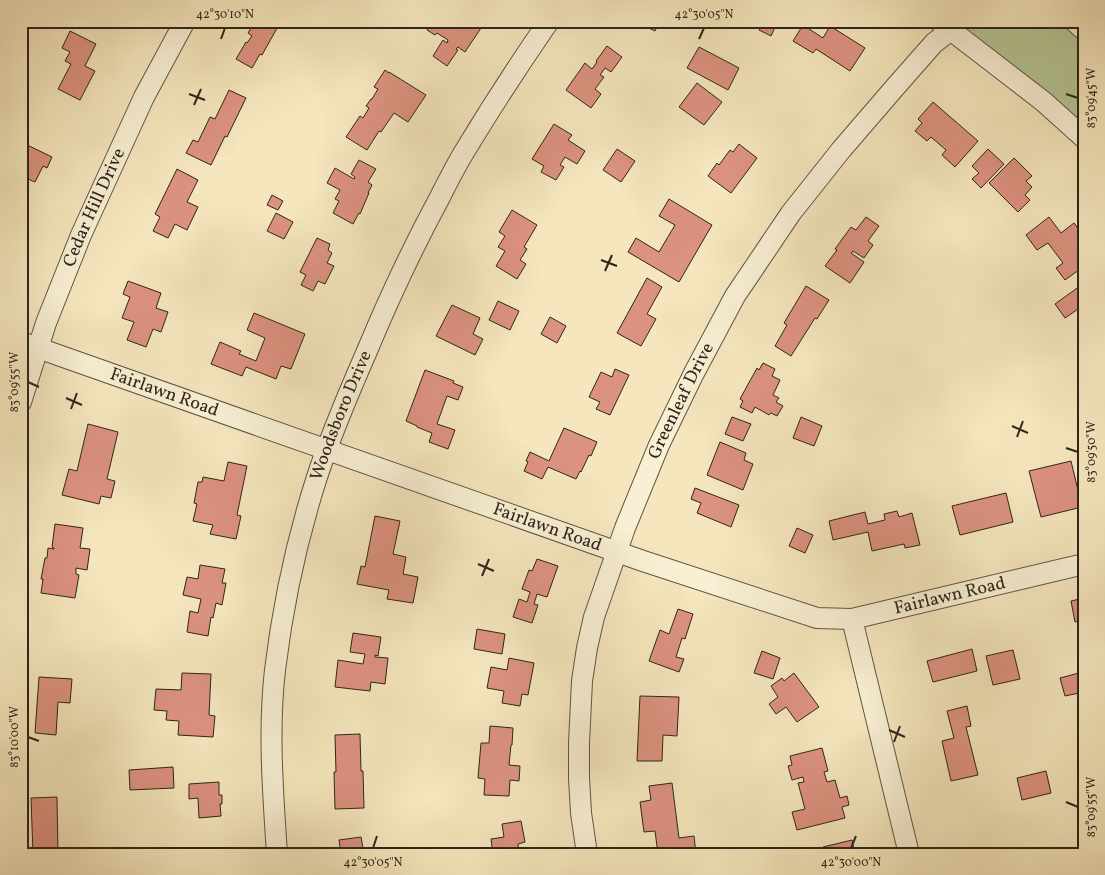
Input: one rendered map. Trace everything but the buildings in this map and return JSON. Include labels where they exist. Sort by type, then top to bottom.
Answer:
[{"type":"street","name":"Cedar Hill Drive","points":[[21,402],[30,345],[46,323],[80,234],[144,97],[185,21]]},
{"type":"street","name":"Woodsboro Drive","points":[[277,854],[273,794],[272,726],[275,672],[288,591],[299,540],[317,478],[348,394],[413,247],[464,151],[515,69],[549,21]]},
{"type":"street","points":[[1074,21],[1084,30]]},
{"type":"street","points":[[949,24],[1044,102],[1084,138]]},
{"type":"street","name":"Greenleaf Drive","points":[[587,854],[581,813],[579,778],[580,711],[587,648],[594,617],[625,528],[659,445],[694,373],[735,296],[791,212],[841,150],[934,44],[949,24]]},
{"type":"street","name":"Fairlawn Road","points":[[30,345],[643,561],[818,618],[852,619],[1084,564]]},
{"type":"street","points":[[852,619],[909,854]]},
{"type":"green space","points":[[968,21],[1061,21],[1082,38],[1084,41],[1084,124],[1038,84],[970,34],[967,28]]}]
